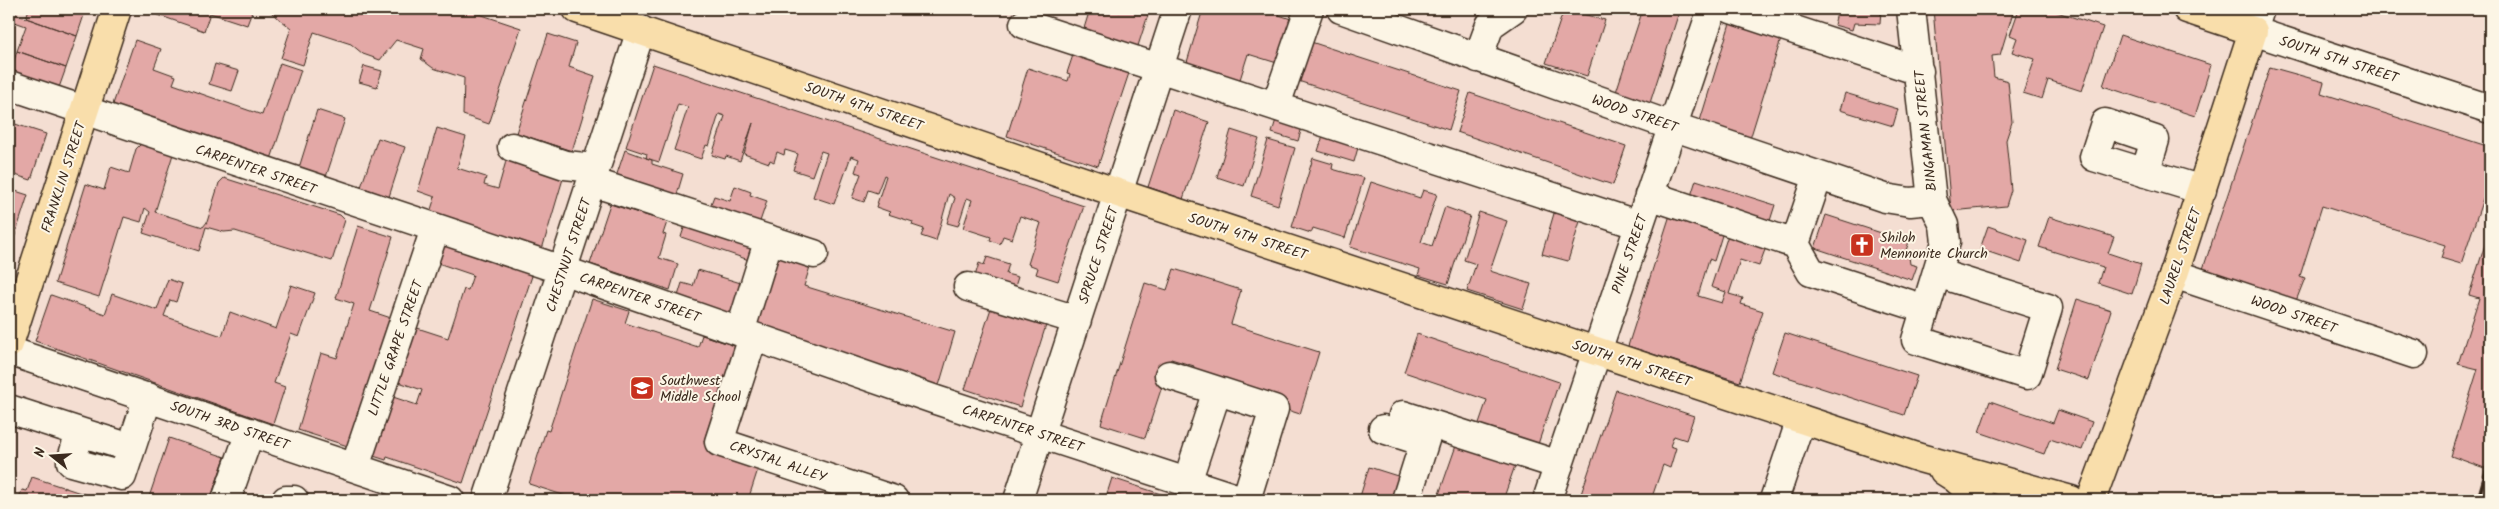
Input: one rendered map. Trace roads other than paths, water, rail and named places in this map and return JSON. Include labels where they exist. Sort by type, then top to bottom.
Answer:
[{"type":"main road","name":"FRANKLIN STREET","points":[[9,344],[117,9]]},
{"type":"main road","name":"SOUTH 4TH STREET","points":[[577,9],[644,19],[1118,193],[1920,458],[2071,500]]},
{"type":"main road","name":"SOUTH 5TH STREET","points":[[2187,9],[2257,20]]},
{"type":"main road","name":"LAUREL STREET","points":[[2091,500],[2174,274],[2257,20]]},
{"type":"main road","name":"SOUTH 4TH STREET","points":[[1920,458],[1955,478],[1980,500]]},
{"type":"street","name":"SPRUCE STREET","points":[[1018,500],[1178,9]]},
{"type":"street","points":[[1276,105],[1309,9]]},
{"type":"street","name":"WOOD STREET","points":[[1341,9],[1385,16],[1478,58],[1885,198],[1910,202],[1932,200]]},
{"type":"street","name":"PINE STREET","points":[[1547,500],[1712,9]]},
{"type":"street","points":[[1731,9],[1919,71]]},
{"type":"street","name":"BINGAMAN STREET","points":[[1911,9],[1932,200],[1944,225],[1946,242],[1916,340],[2028,375],[2048,308],[1937,273]]},
{"type":"street","points":[[1478,58],[1490,26],[1500,11]]},
{"type":"street","name":"CHESTNUT STREET","points":[[487,500],[644,19]]},
{"type":"street","name":"SOUTH 5TH STREET","points":[[2257,20],[2490,110]]},
{"type":"street","points":[[1024,24],[1639,225]]},
{"type":"street","name":"CARPENTER STREET","points":[[9,85],[562,270],[1039,434],[1244,500]]},
{"type":"street","points":[[512,147],[814,254]]},
{"type":"street","points":[[2145,173],[2202,190]]},
{"type":"street","points":[[1795,244],[1818,176]]},
{"type":"street","points":[[1649,195],[1795,244],[1811,272],[1925,309]]},
{"type":"street","name":"LITTLE GRAPE STREET","points":[[355,467],[435,229]]},
{"type":"street","points":[[747,335],[769,239]]},
{"type":"street","name":"WOOD STREET","points":[[2174,274],[2414,354]]},
{"type":"street","points":[[968,287],[1077,320]]},
{"type":"street","name":"CRYSTAL ALLEY","points":[[747,335],[719,442],[894,500]]},
{"type":"street","name":"SOUTH 3RD STREET","points":[[9,351],[450,500]]},
{"type":"street","points":[[1169,375],[1274,409],[1244,500]]},
{"type":"street","points":[[1187,482],[1217,391]]},
{"type":"street","points":[[9,409],[80,432],[71,462],[122,476],[148,398]]},
{"type":"street","points":[[1774,500],[1801,419]]},
{"type":"street","points":[[1393,422],[1427,433],[1559,465]]},
{"type":"street","points":[[226,500],[250,432]]},
{"type":"street","points":[[1406,500],[1427,433]]},
{"type":"street","points":[[286,500],[294,500]]},
{"type":"railway","points":[[2478,500],[2487,468]]},
{"type":"place","name":"Shiloh Mennonite Church","points":[[1862,245]]},
{"type":"place","name":"Southwest Middle School","points":[[642,388]]}]
